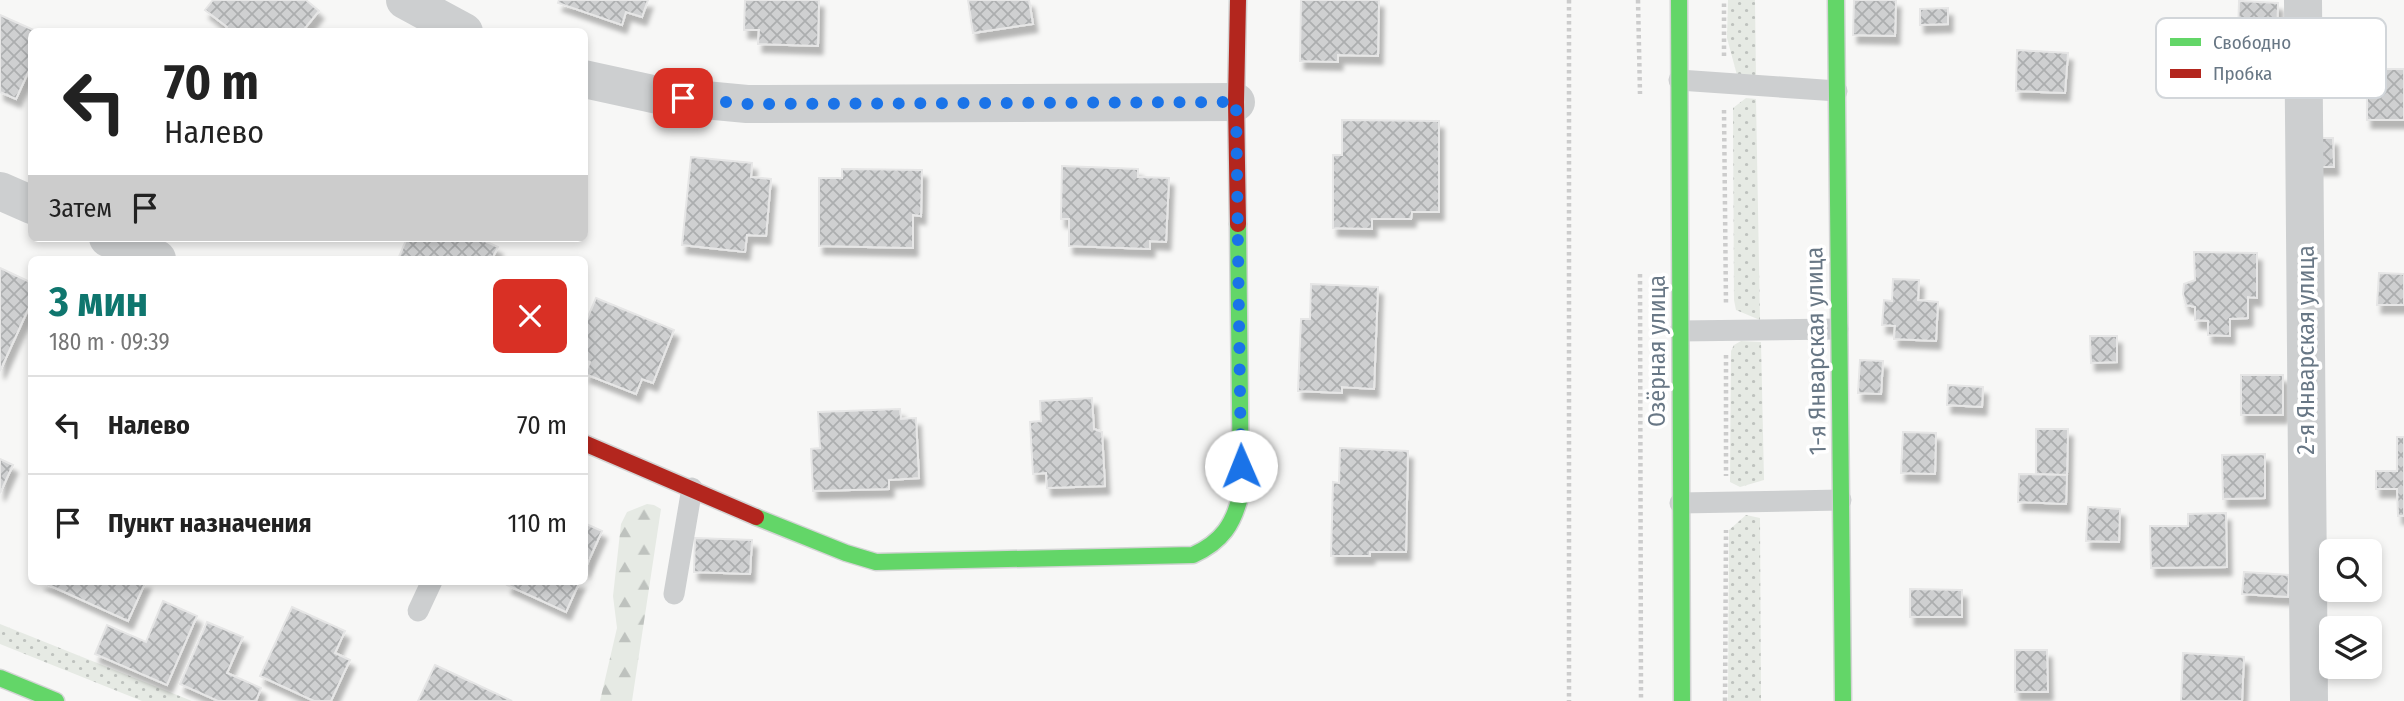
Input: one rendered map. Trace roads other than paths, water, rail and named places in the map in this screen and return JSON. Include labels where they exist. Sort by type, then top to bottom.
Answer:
[{"type":"street","points":[[405,0],[457,28]]},
{"type":"street","points":[[588,445],[812,540],[876,562],[1193,555],[1214,546],[1228,531],[1238,509],[1241,493],[1236,102],[1238,0]]},
{"type":"street","name":"Озёрная улица","points":[[1679,0],[1682,701]]},
{"type":"street","name":"1-я Январская улица","points":[[1836,0],[1843,701]]},
{"type":"street","name":"2-я Январская улица","points":[[2303,0],[2303,18]]},
{"type":"street","points":[[588,80],[662,96],[747,104],[1236,102]]},
{"type":"street","name":"2-я Январская улица","points":[[2304,98],[2309,701]]},
{"type":"street","points":[[0,191],[28,203]]},
{"type":"street","points":[[117,242],[148,256]]},
{"type":"street","points":[[0,678],[55,701]]},
{"type":"lane","points":[[1679,80],[1837,90]]},
{"type":"lane","points":[[1679,331],[1838,329]]},
{"type":"lane","points":[[674,594],[692,488]]},
{"type":"lane","points":[[1680,503],[1841,500]]},
{"type":"lane","points":[[418,611],[430,585]]}]
